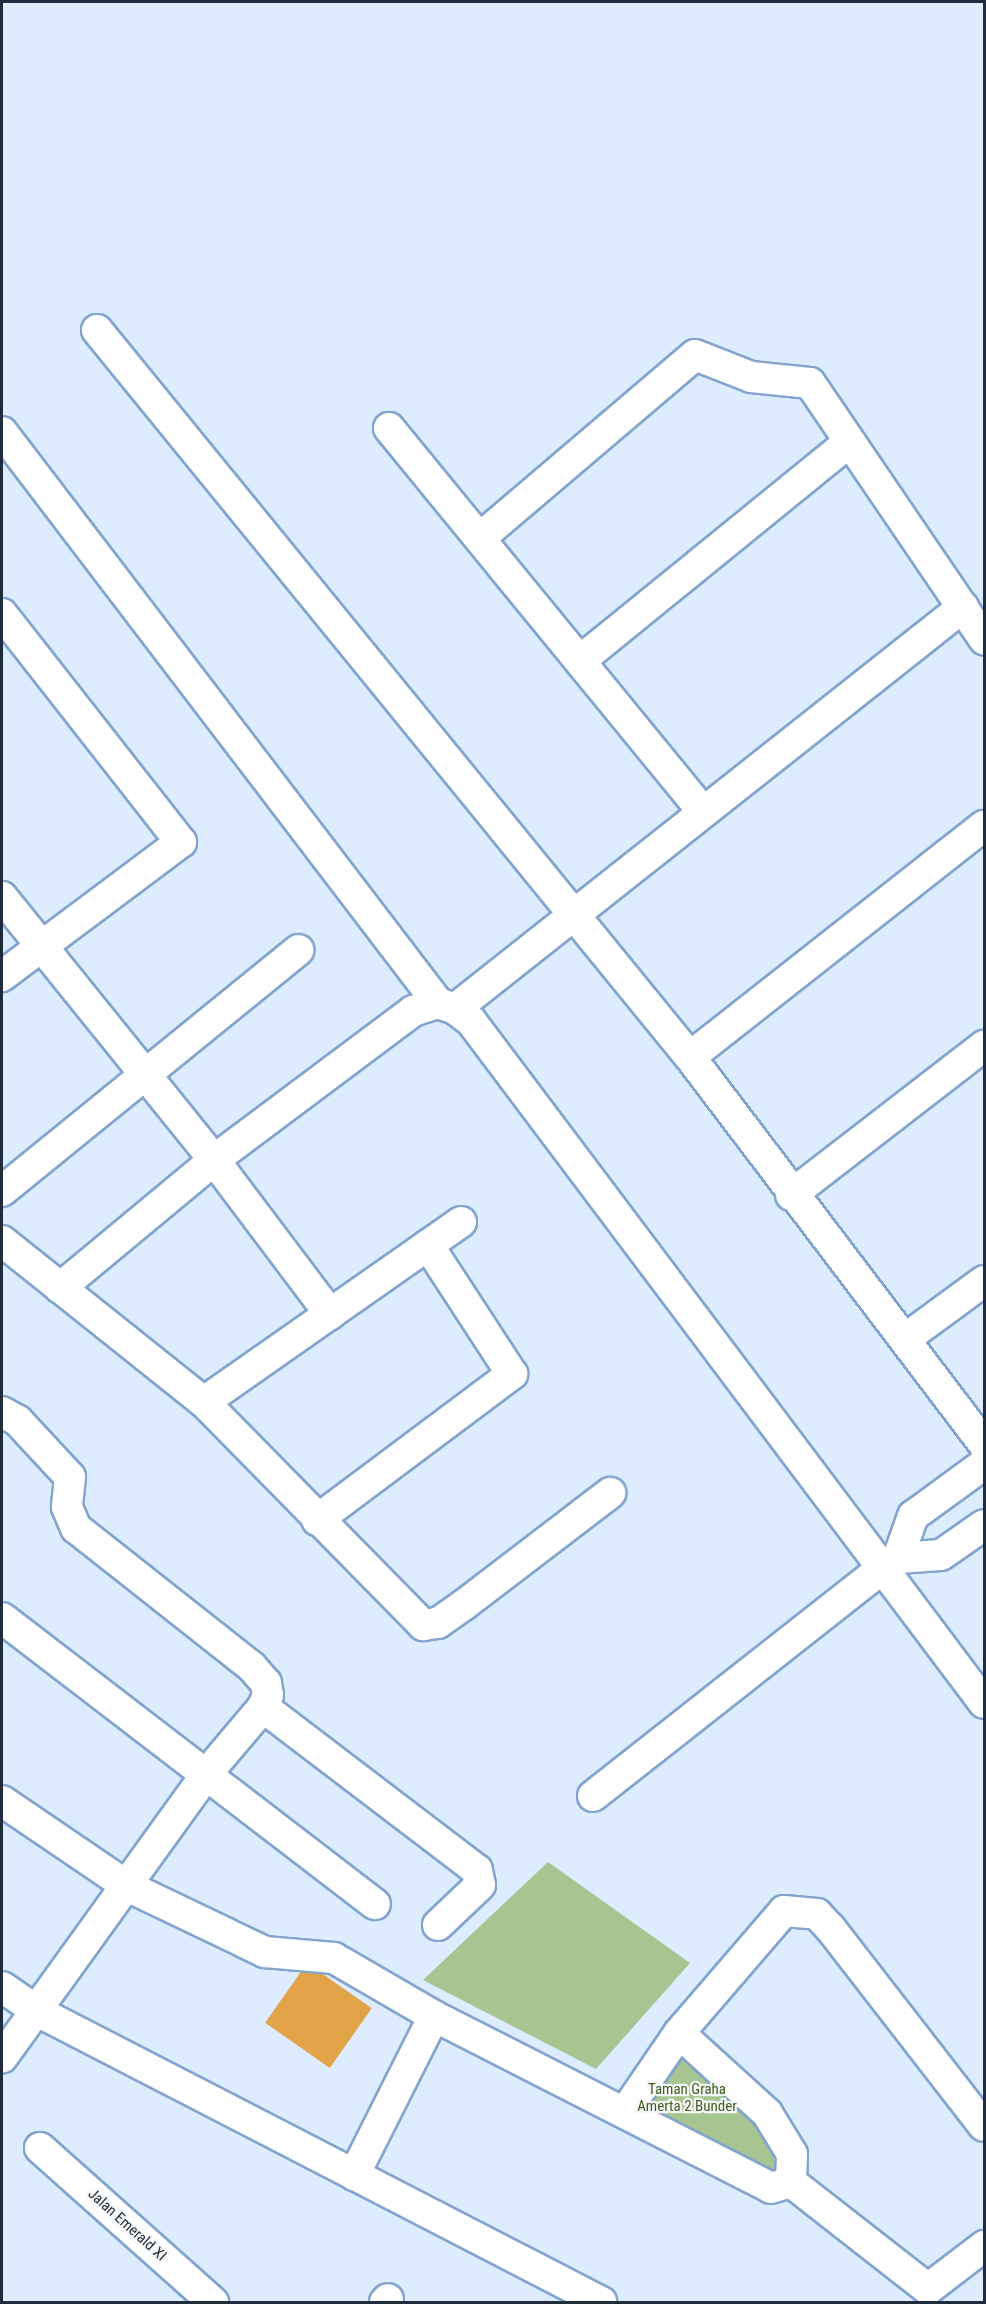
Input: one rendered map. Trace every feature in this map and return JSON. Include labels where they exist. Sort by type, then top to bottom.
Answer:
[{"type":"street","points":[[97,330],[573,918],[690,1057],[791,1195],[905,1339],[984,1444]]},
{"type":"street","points":[[480,538],[695,355],[752,377],[810,383],[984,639]]},
{"type":"street","points":[[389,428],[702,811]]},
{"type":"street","points":[[2,432],[446,1006],[471,1021],[890,1564],[984,1702]]},
{"type":"street","points":[[580,660],[849,442]]},
{"type":"street","points":[[60,1288],[214,1160],[413,1011],[446,1006],[573,918],[702,811],[963,607]]},
{"type":"street","points":[[2,614],[181,842],[2,976]]},
{"type":"street","points":[[690,1057],[984,826]]},
{"type":"street","points":[[2,897],[143,1075],[214,1160],[330,1314]]},
{"type":"street","points":[[2,1191],[299,950]]},
{"type":"street","points":[[791,1195],[984,1046]]},
{"type":"street","points":[[204,1402],[461,1222]]},
{"type":"street","points":[[2,1241],[204,1402],[317,1520],[429,1626],[465,1604],[610,1493]]},
{"type":"street","points":[[317,1520],[512,1374],[428,1245]]},
{"type":"street","points":[[905,1339],[984,1281]]},
{"type":"street","points":[[2,1412],[18,1421],[70,1476],[67,1508],[76,1528],[252,1667],[266,1683],[263,1707],[208,1772],[2,2058]]},
{"type":"street","points":[[593,1796],[890,1564],[913,1516],[984,1464]]},
{"type":"street","points":[[890,1564],[941,1556],[984,1525]]},
{"type":"street","points":[[2,1618],[208,1772],[375,1904]]},
{"type":"street","points":[[263,1707],[477,1870],[480,1885],[438,1925]]},
{"type":"street","points":[[2,1801],[128,1886],[265,1952],[334,1958],[434,2016],[771,2188],[791,2182]]},
{"type":"street","points":[[625,2112],[679,2033],[784,1911],[817,1914],[984,2126]]},
{"type":"street","points":[[2,1987],[37,2011],[601,2302]]},
{"type":"street","points":[[354,2175],[434,2016]]},
{"type":"street","points":[[679,2033],[767,2113],[792,2154],[791,2182]]},
{"type":"street","name":"Jalan Emerald XI","points":[[40,2148],[213,2302]]},
{"type":"street","points":[[791,2182],[923,2296],[984,2246]]},
{"type":"green space","points":[[548,1862],[690,1963],[596,2069],[423,1980]]},
{"type":"green space","name":"Taman Graha Amerta 2 Bunder","points":[[681,2046],[761,2121],[781,2156],[781,2175],[765,2178],[636,2109]]},
{"type":"building","points":[[307,1963],[372,2008],[330,2068],[265,2023]]}]
